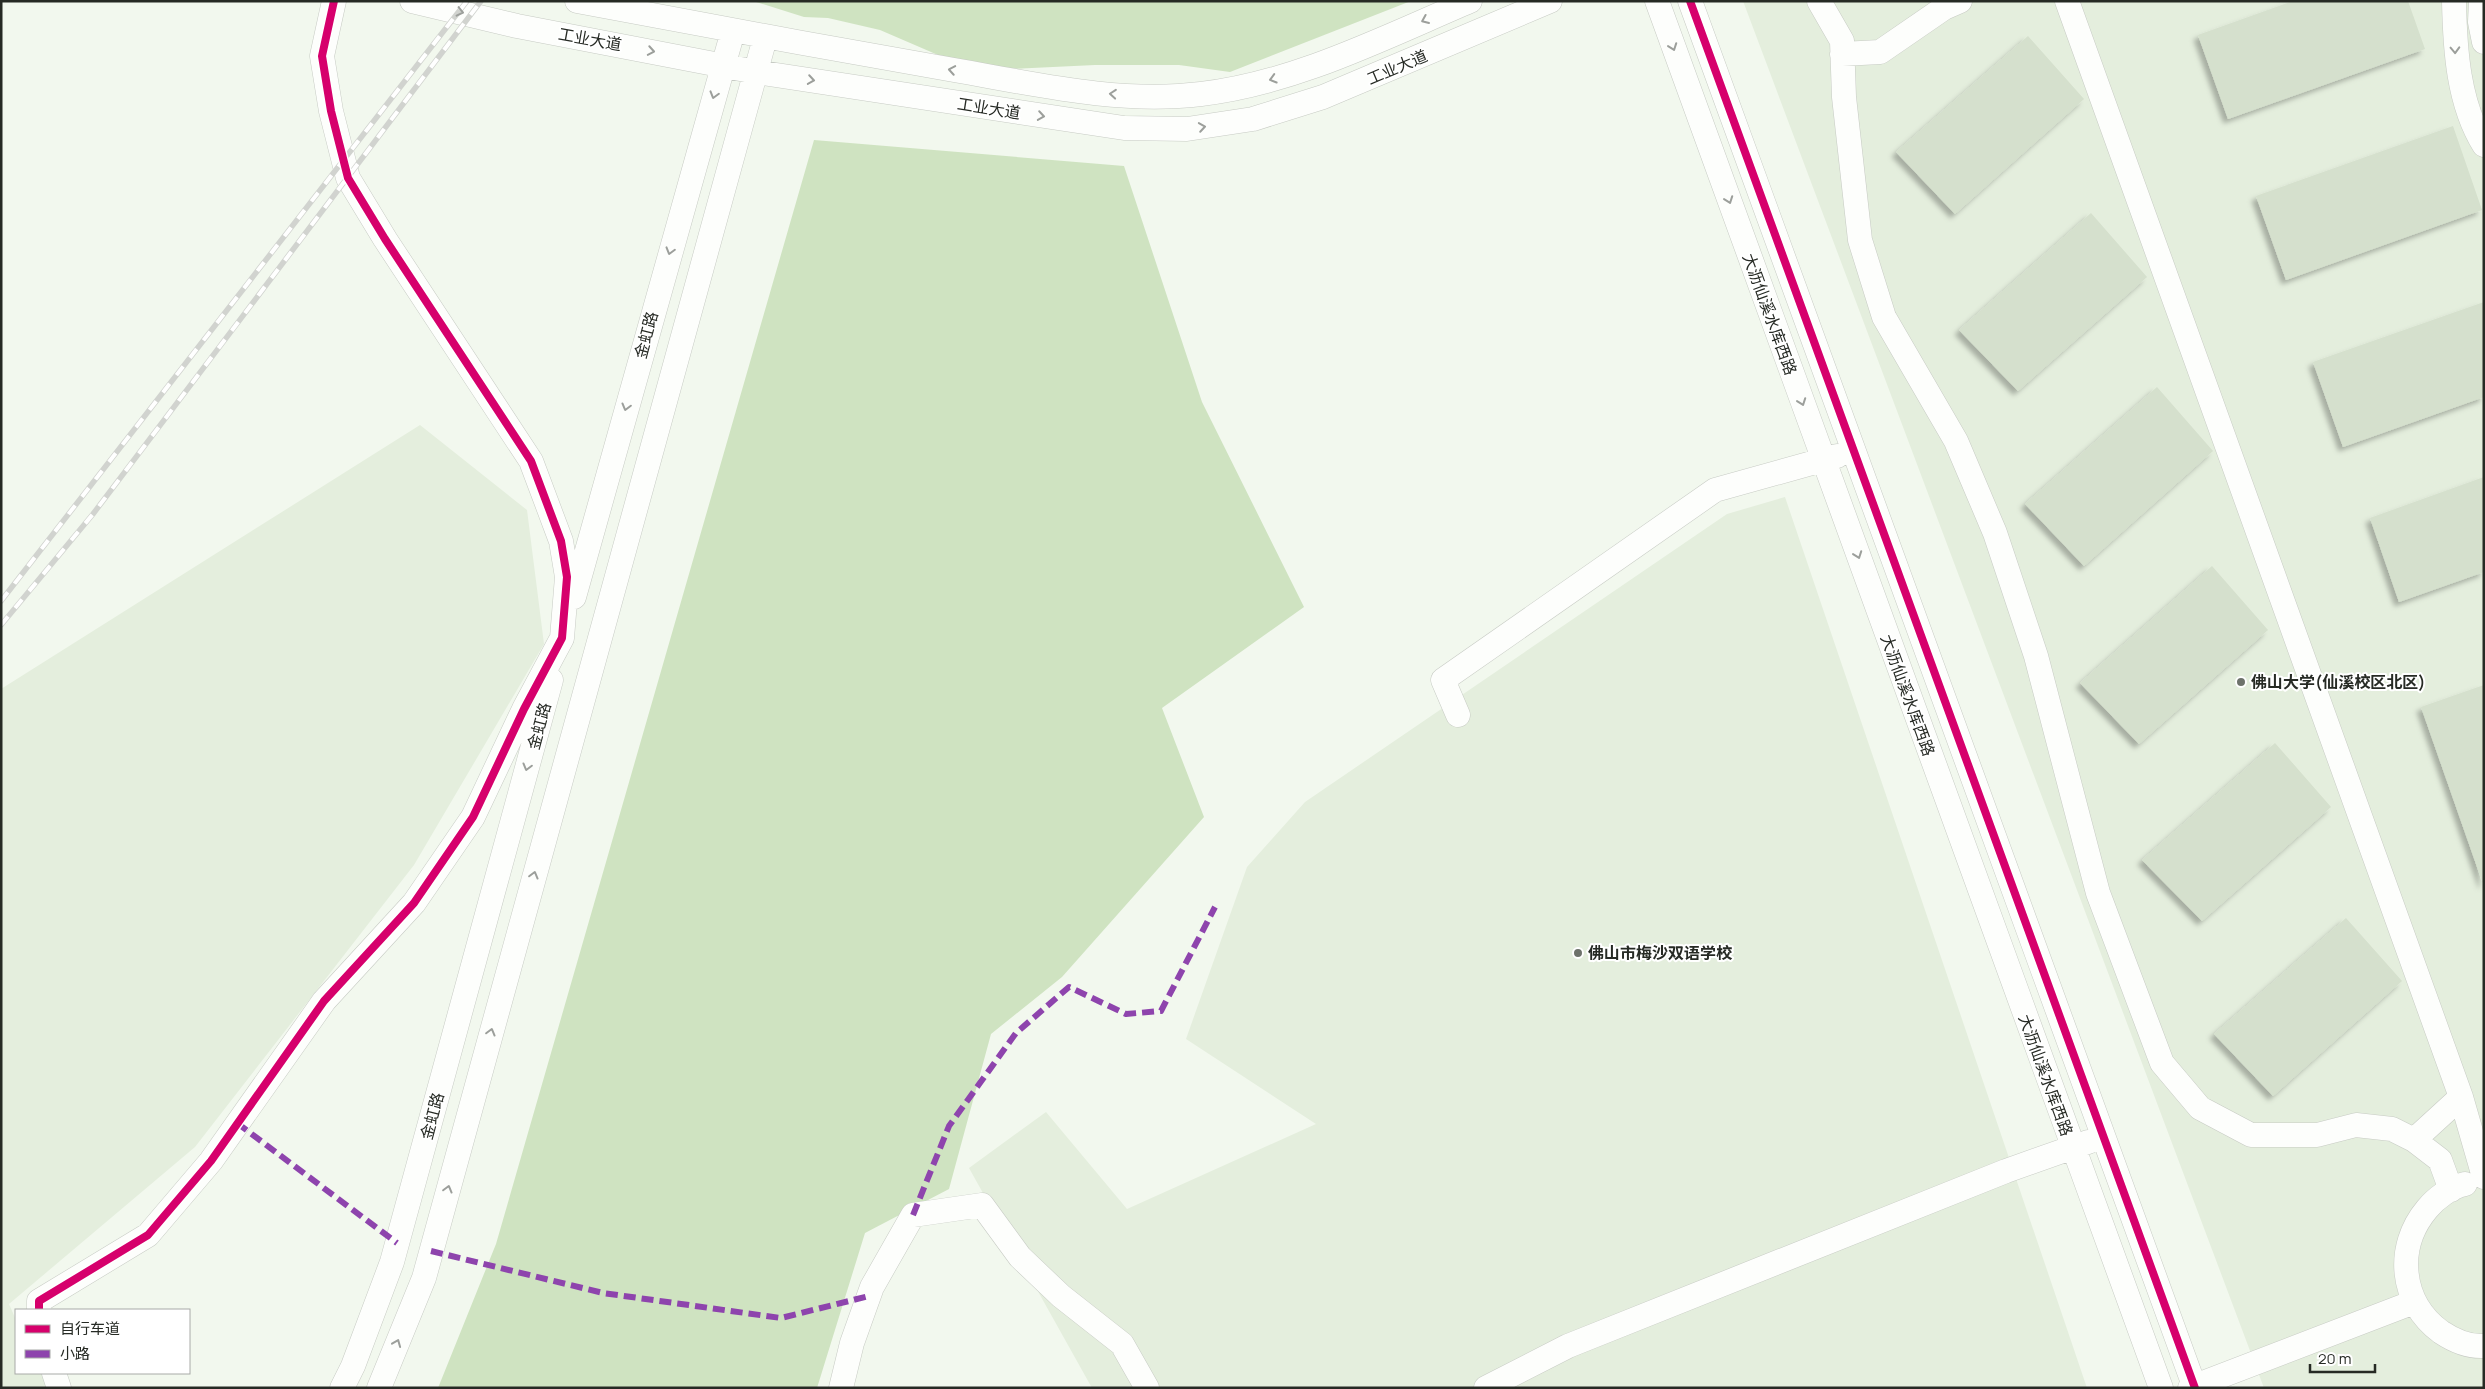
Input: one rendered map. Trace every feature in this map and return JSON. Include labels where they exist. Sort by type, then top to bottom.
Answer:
[{"type":"street","points":[[39,1309],[39,1301],[148,1235],[211,1160],[324,1001],[414,904],[473,818],[524,710],[562,638],[567,577],[561,541],[531,461],[385,239],[348,178],[331,112],[322,56],[334,1]]},
{"type":"street","name":"工业大道","points":[[412,1],[518,26],[723,64],[756,72],[1124,128],[1188,129],[1253,119],[1323,97],[1550,1]]},
{"type":"street","name":"工业大道","points":[[577,1],[765,38],[1080,91],[1136,96],[1200,95],[1248,86],[1305,70],[1470,1]]},
{"type":"street","name":"大沥仙溪水库西路","points":[[1657,1],[2161,1388]]},
{"type":"street","points":[[1690,1],[1856,451],[2194,1387],[2414,1302]]},
{"type":"street","points":[[1819,1],[1842,40],[1844,97],[1860,240],[1884,317],[1956,442],[1996,533],[2036,656],[2098,893],[2162,1063],[2200,1108],[2251,1135],[2317,1135],[2356,1125],[2392,1129],[2414,1140],[2440,1160],[2451,1190]]},
{"type":"street","points":[[1842,54],[1880,52],[1944,8],[1960,1]]},
{"type":"street","points":[[2067,1],[2461,1097],[2484,1179],[2459,1185],[2434,1200],[2416,1222],[2406,1248],[2406,1276],[2414,1302],[2430,1324],[2452,1339],[2484,1346]]},
{"type":"street","points":[[2454,1],[2456,58],[2474,130],[2484,145]]},
{"type":"street","points":[[2481,1],[2480,22],[2484,42]]},
{"type":"street","name":"金虹路","points":[[342,1388],[353,1366],[392,1262],[650,320],[732,31]]},
{"type":"street","points":[[379,1388],[424,1278],[765,38]]},
{"type":"street","points":[[1458,716],[1443,680],[1715,490],[1856,451]]},
{"type":"street","points":[[2414,1140],[2461,1097]]},
{"type":"street","points":[[1486,1388],[1568,1346],[2006,1171],[2104,1137]]},
{"type":"street","points":[[841,1388],[852,1343],[872,1287],[913,1215],[982,1205],[1020,1257],[1061,1296],[1122,1344],[1147,1388]]},
{"type":"street","points":[[54,1374],[59,1388]]},
{"type":"shaded area","name":"佛山大学(仙溪校区北区)","points":[[1743,1],[2484,1],[2484,1388],[2264,1388]]},
{"type":"shaded area","points":[[420,425],[527,510],[544,644],[414,865],[195,1147],[9,1304],[15,1318],[15,1374],[42,1374],[49,1388],[1,1388],[1,689]]},
{"type":"shaded area","name":"佛山市梅沙双语学校","points":[[1785,497],[2087,1388],[1092,1388],[969,1168],[1046,1112],[1127,1209],[1316,1124],[1186,1039],[1247,867],[1305,802],[1727,514]]},
{"type":"green space","points":[[753,1],[1411,1],[1230,72],[1179,65],[1095,65],[1008,69],[938,55],[880,30],[828,18],[804,17]]},
{"type":"green space","points":[[814,140],[1124,166],[1202,402],[1304,607],[1162,708],[1204,817],[1062,977],[991,1034],[949,1189],[865,1233],[817,1388],[438,1388],[496,1244]]},
{"type":"building","points":[[2293,1],[2408,1],[2425,49],[2228,119],[2198,35]]},
{"type":"building","points":[[2028,36],[2084,99],[1955,214],[1896,152]]},
{"type":"building","points":[[2453,126],[2482,210],[2286,280],[2256,196]]},
{"type":"building","points":[[2091,213],[2147,277],[2018,391],[1959,330]]},
{"type":"building","points":[[2484,302],[2484,397],[2343,447],[2313,362]]},
{"type":"building","points":[[2157,387],[2213,451],[2084,566],[2025,504]]},
{"type":"building","points":[[2484,477],[2484,572],[2399,602],[2370,518]]},
{"type":"building","points":[[2212,566],[2268,630],[2139,744],[2080,683]]},
{"type":"building","points":[[2484,685],[2484,884],[2483,884],[2421,707]]},
{"type":"building","points":[[2275,743],[2331,807],[2202,921],[2142,860]]},
{"type":"building","points":[[2346,918],[2402,981],[2273,1096],[2214,1034]]},
{"type":"railway","points":[[1,601],[467,1]]},
{"type":"railway","points":[[1,625],[93,514],[481,1]]},
{"type":"marked path","points":[[913,1215],[949,1126],[1016,1033],[1069,987],[1126,1014],[1161,1011],[1215,907]]},
{"type":"marked path","points":[[237,1123],[397,1243]]},
{"type":"marked path","points":[[431,1251],[603,1293],[781,1318],[869,1296]]},
{"type":"cycle path","points":[[39,1309],[39,1301],[148,1235],[211,1161],[324,1001],[414,903],[473,817],[524,709],[562,638],[567,577],[561,541],[531,461],[385,239],[348,178],[331,111],[322,56],[334,1]]},
{"type":"cycle path","points":[[1690,1],[2195,1388]]},
{"type":"place","name":"佛山大学(仙溪校区北区)","points":[[2241,682]]},
{"type":"place","name":"佛山市梅沙双语学校","points":[[1578,953]]}]
